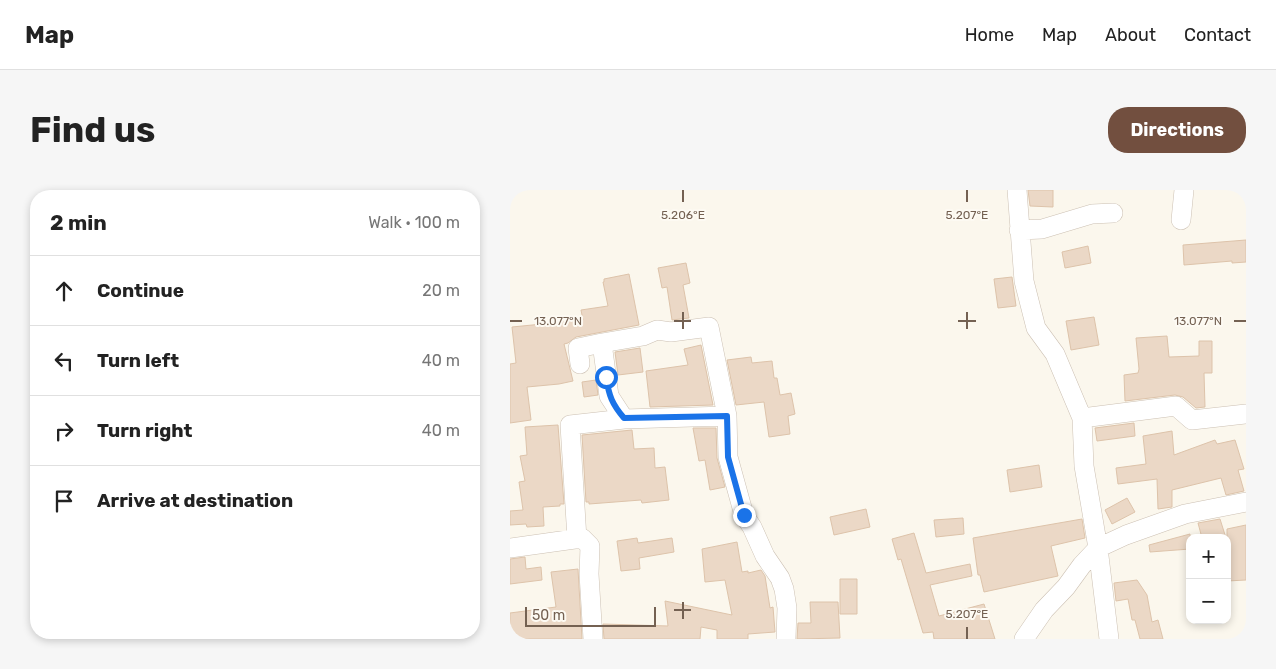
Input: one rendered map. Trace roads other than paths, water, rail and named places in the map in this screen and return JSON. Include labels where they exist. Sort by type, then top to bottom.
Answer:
[{"type":"street","points":[[1017,190],[1024,281],[1036,328],[1055,354],[1082,418],[1084,466],[1098,548],[1109,639]]},
{"type":"street","points":[[1181,220],[1184,190]]},
{"type":"street","points":[[1019,230],[1042,229],[1092,214],[1113,212]]},
{"type":"street","points":[[580,364],[578,348],[643,336],[657,330],[671,332],[709,327],[727,416],[728,457],[744,515],[752,527],[764,556],[780,578],[784,589],[787,608],[786,639]]},
{"type":"street","points":[[602,343],[609,396],[616,409],[624,418]]},
{"type":"street","points":[[1082,418],[1176,406],[1192,420],[1246,414]]},
{"type":"street","points":[[577,539],[570,425],[624,418],[727,416]]},
{"type":"street","points":[[1024,639],[1044,610],[1098,548],[1126,535],[1186,514],[1246,502]]},
{"type":"street","points":[[510,548],[582,538],[590,546],[589,574],[593,639]]}]
